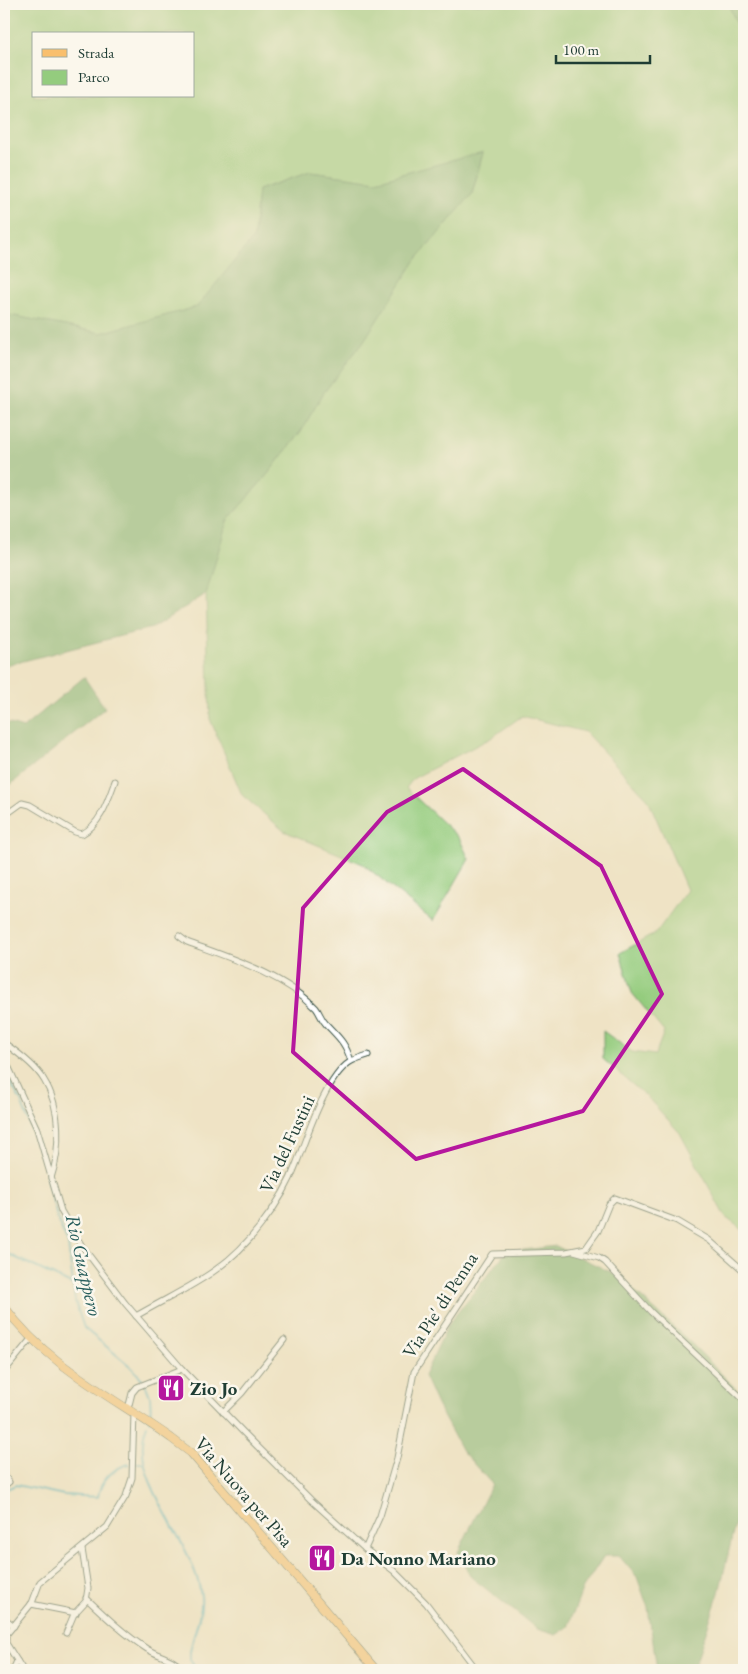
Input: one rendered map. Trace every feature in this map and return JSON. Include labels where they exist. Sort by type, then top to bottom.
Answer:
[{"type":"main road","points":[[4,1306],[30,1340],[55,1360],[134,1412]]},
{"type":"main road","name":"Via Nuova per Pisa","points":[[134,1412],[181,1444],[200,1463],[376,1670]]},
{"type":"street","points":[[4,816],[22,803],[30,805],[75,832],[82,834],[92,829],[108,802],[115,781]]},
{"type":"street","points":[[179,936],[187,942],[263,973],[302,997],[317,1008],[326,1024],[343,1040],[351,1062]]},
{"type":"street","points":[[4,1043],[20,1055],[44,1079],[54,1101],[57,1152],[51,1178]]},
{"type":"street","name":"Via del Fustini","points":[[136,1316],[173,1294],[193,1286],[220,1268],[261,1226],[287,1185],[319,1106],[342,1068],[368,1055]]},
{"type":"street","points":[[4,1057],[37,1129],[61,1211],[74,1232],[136,1316],[182,1369],[311,1500],[364,1549],[394,1571],[426,1602],[478,1670]]},
{"type":"street","points":[[573,1251],[586,1248],[598,1231],[609,1204],[615,1198],[677,1221],[709,1240],[744,1271]]},
{"type":"street","points":[[573,1251],[599,1258],[605,1262],[651,1312],[744,1400]]},
{"type":"street","name":"Via Pie' di Penna","points":[[364,1549],[380,1516],[397,1458],[414,1372],[492,1254],[573,1251]]},
{"type":"street","points":[[4,1372],[30,1340]]},
{"type":"street","points":[[223,1412],[242,1393],[284,1340]]},
{"type":"street","points":[[23,1670],[6,1643],[6,1635],[31,1604],[40,1582],[45,1576],[108,1526],[129,1491],[132,1478],[134,1412],[132,1394],[137,1387],[182,1369]]},
{"type":"street","points":[[4,1475],[9,1482],[4,1486]]},
{"type":"street","points":[[66,1633],[76,1612],[83,1606],[88,1588],[82,1548]]},
{"type":"street","points":[[86,1598],[113,1623],[148,1650],[177,1663],[181,1668]]},
{"type":"street","points":[[31,1604],[76,1612]]},
{"type":"street","points":[[4,1618],[14,1626]]},
{"type":"street","points":[[13,1670],[17,1661]]},
{"type":"highlighted area","points":[[463,769],[601,866],[662,994],[583,1111],[416,1159],[293,1052],[303,908],[387,812]]},
{"type":"green space","points":[[4,4],[728,4],[744,39],[744,1231],[725,1217],[680,1133],[648,1098],[603,1059],[603,1031],[632,1052],[655,1055],[664,1032],[632,993],[620,953],[656,933],[687,890],[648,799],[585,732],[522,716],[491,738],[414,778],[406,788],[459,838],[469,859],[433,921],[363,864],[284,831],[242,795],[210,719],[206,594],[227,521],[267,475],[301,431],[324,392],[363,342],[415,261],[472,194],[483,153],[376,181],[310,172],[258,190],[254,237],[197,307],[101,333],[4,314]]},
{"type":"green space","points":[[728,4],[744,4],[744,39]]},
{"type":"green space","points":[[483,152],[472,194],[415,261],[363,342],[324,392],[301,431],[267,475],[227,521],[206,594],[152,628],[4,666],[4,314],[101,333],[197,307],[254,237],[258,190],[310,172],[376,181]]},
{"type":"green space","points":[[84,677],[105,708],[4,790],[4,722],[23,728]]},
{"type":"green space","points":[[556,1246],[617,1275],[689,1341],[744,1397],[744,1486],[719,1593],[693,1670],[657,1670],[648,1608],[637,1577],[619,1556],[604,1556],[583,1588],[568,1627],[556,1635],[537,1629],[471,1577],[458,1552],[492,1484],[462,1451],[437,1405],[424,1376],[449,1323],[506,1252]]},
{"type":"waterway","name":"Rio Guappero","points":[[4,1072],[21,1101],[46,1168],[47,1181],[58,1220],[68,1244],[75,1301],[84,1328],[130,1366],[144,1381],[150,1396],[151,1414],[149,1421]]},
{"type":"waterway","points":[[4,1252],[73,1285]]},
{"type":"waterway","name":"Rio Guappero","points":[[147,1425],[143,1446],[145,1467],[153,1488],[187,1553],[196,1575],[201,1596],[199,1617],[190,1652],[190,1659],[196,1670]]},
{"type":"waterway","points":[[136,1463],[144,1463]]},
{"type":"waterway","points":[[4,1490],[16,1485],[64,1495],[98,1497],[101,1486],[108,1476],[129,1464]]},
{"type":"place","name":"Zio Jo","points":[[171,1388]]},
{"type":"place","name":"Da Nonno Mariano","points":[[322,1558]]}]
